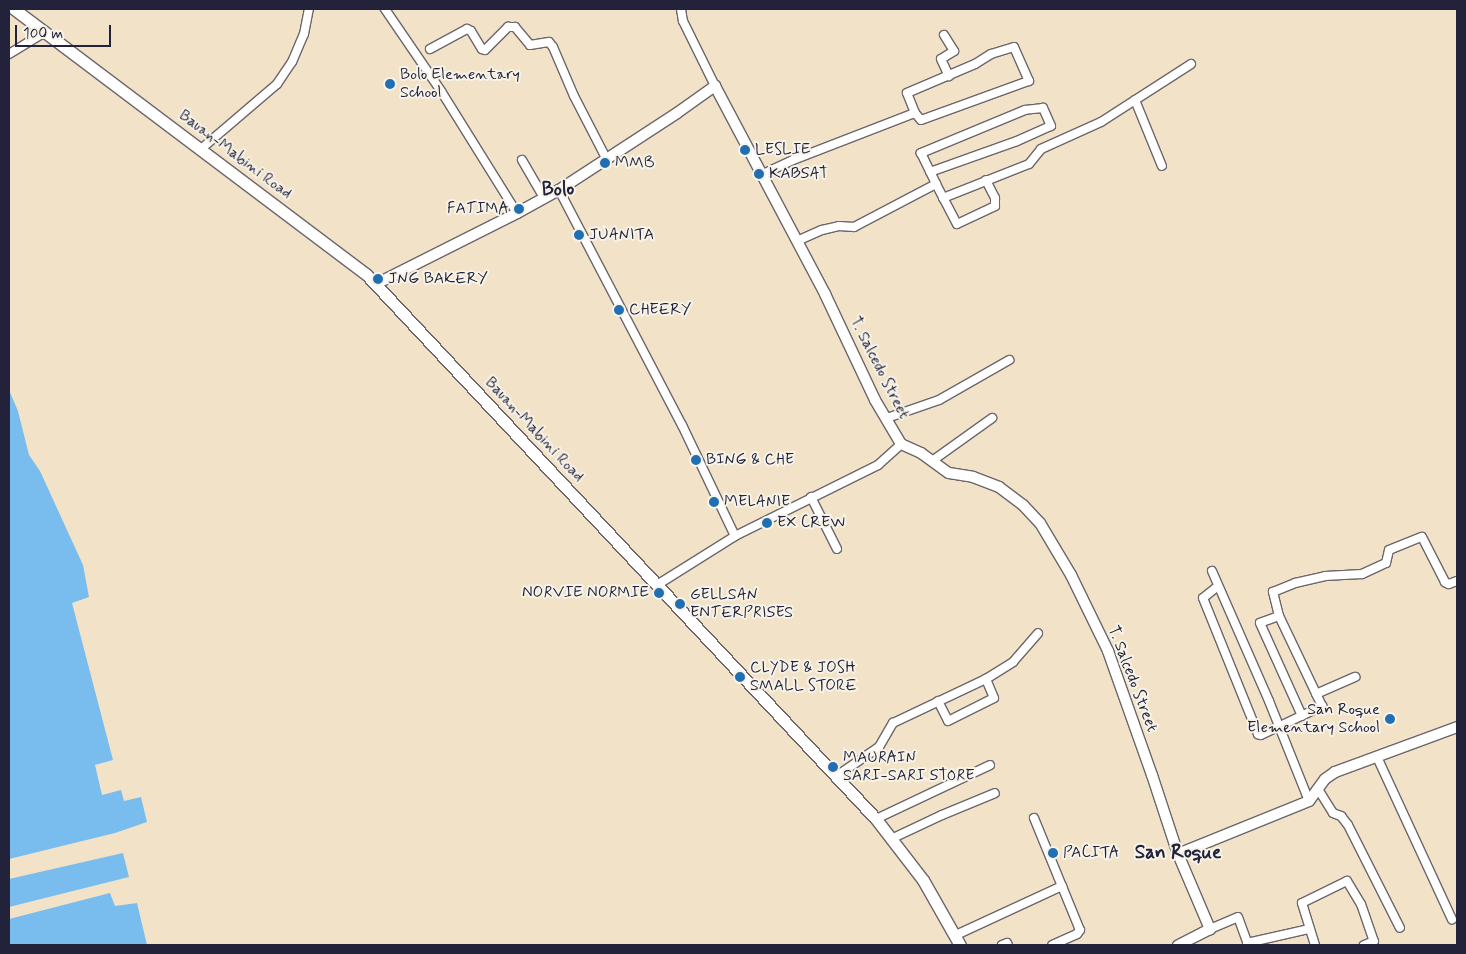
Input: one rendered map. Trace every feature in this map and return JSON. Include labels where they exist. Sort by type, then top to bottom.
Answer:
[{"type":"main road","name":"Bauan-Mabini Road","points":[[14,9],[366,274],[876,819],[923,880],[958,940]]},
{"type":"street","points":[[201,149],[278,84],[292,62],[304,34],[308,9]]},
{"type":"street","points":[[385,9],[446,97],[517,213]]},
{"type":"street","name":"T. Salcedo Street","points":[[682,9],[683,21],[715,86],[825,294],[876,400],[901,444],[949,473],[973,477],[999,487],[1023,505],[1040,523],[1070,575],[1108,651],[1178,854],[1210,929]]},
{"type":"street","points":[[430,49],[467,29],[471,31],[482,50],[485,50],[508,27],[515,27],[530,45],[549,42],[607,160]]},
{"type":"street","points":[[9,54],[45,32]]},
{"type":"street","points":[[944,35],[954,51],[941,59],[949,76]]},
{"type":"street","points":[[1014,47],[1029,81],[921,120],[916,113],[908,94],[949,76],[991,54],[1014,47]]},
{"type":"street","points":[[943,198],[1029,164],[1040,149],[1101,122],[1191,64]]},
{"type":"street","points":[[376,284],[559,190],[607,160],[715,86]]},
{"type":"street","points":[[1134,100],[1162,166]]},
{"type":"street","points":[[930,172],[1023,138],[1052,124],[1043,108],[1025,110],[921,153],[930,172],[943,198],[957,224],[996,206],[995,198],[986,180]]},
{"type":"street","points":[[761,175],[793,160],[916,113]]},
{"type":"street","points":[[522,160],[544,198]]},
{"type":"street","points":[[797,241],[822,230],[839,226],[854,227],[936,184]]},
{"type":"street","points":[[559,190],[682,425],[736,536]]},
{"type":"street","points":[[887,418],[940,400],[1009,360]]},
{"type":"street","points":[[932,461],[992,418]]},
{"type":"street","points":[[657,585],[736,536],[878,465],[901,444]]},
{"type":"street","points":[[812,498],[837,549]]},
{"type":"street","points":[[1218,586],[1203,598],[1258,734],[1322,706],[1279,616],[1273,592],[1295,583],[1325,576],[1362,574],[1386,563],[1389,550],[1422,537],[1445,582],[1449,584],[1457,581]]},
{"type":"street","points":[[1212,572],[1309,801]]},
{"type":"street","points":[[1279,616],[1260,623],[1302,716]]},
{"type":"street","points":[[835,777],[879,747],[893,724],[986,678],[1013,662],[1038,633]]},
{"type":"street","points":[[1316,694],[1355,677]]},
{"type":"street","points":[[938,701],[948,721],[994,698],[986,678]]},
{"type":"street","points":[[1178,854],[1309,801],[1325,778],[1335,772],[1457,727]]},
{"type":"street","points":[[1377,757],[1452,919]]},
{"type":"street","points":[[876,819],[990,765]]},
{"type":"street","points":[[1318,790],[1333,812],[1342,816],[1348,825],[1400,928]]},
{"type":"street","points":[[892,839],[942,815],[995,793]]},
{"type":"street","points":[[1034,818],[1080,930],[1077,934],[1052,945]]},
{"type":"street","points":[[1315,945],[1302,903],[1347,881],[1361,904],[1374,940],[1364,945]]},
{"type":"street","points":[[958,940],[1062,886]]},
{"type":"street","points":[[1178,945],[1238,917],[1248,944],[1309,929]]},
{"type":"street","points":[[1002,945],[1007,943],[1008,945]]},
{"type":"water","points":[[9,390],[18,411],[29,455],[40,471],[83,565],[89,597],[72,603],[113,760],[95,765],[102,795],[121,790],[124,801],[141,797],[147,822],[115,833],[9,859]]},
{"type":"water","points":[[123,853],[129,877],[9,907],[9,879]]},
{"type":"water","points":[[110,893],[115,906],[137,903],[147,945],[9,945],[9,919]]},
{"type":"place","name":"Bolo Elementary School","points":[[390,84]]},
{"type":"place","name":"LESLIE","points":[[745,150]]},
{"type":"place","name":"MMB","points":[[605,163]]},
{"type":"place","name":"KABSAT","points":[[759,174]]},
{"type":"place","name":"FATIMA","points":[[519,209]]},
{"type":"place","name":"JUANITA","points":[[579,235]]},
{"type":"place","name":"JNG BAKERY","points":[[378,279]]},
{"type":"place","name":"CHEERY","points":[[619,310]]},
{"type":"place","name":"BING & CHE","points":[[696,460]]},
{"type":"place","name":"MELANIE","points":[[714,502]]},
{"type":"place","name":"EX CREW","points":[[767,523]]},
{"type":"place","name":"NORVIE NORMIE","points":[[659,593]]},
{"type":"place","name":"GELLSAN ENTERPRISES","points":[[680,604]]},
{"type":"place","name":"CLYDE & JOSH SMALL STORE","points":[[740,677]]},
{"type":"place","name":"San Roque Elementary School","points":[[1390,719]]},
{"type":"place","name":"MAURAIN SARI-SARI STORE","points":[[833,767]]},
{"type":"place","name":"PACITA","points":[[1053,853]]},
{"type":"district","name":"Bolo","points":[[558,190]]},
{"type":"district","name":"San Roque","points":[[1178,853]]}]
